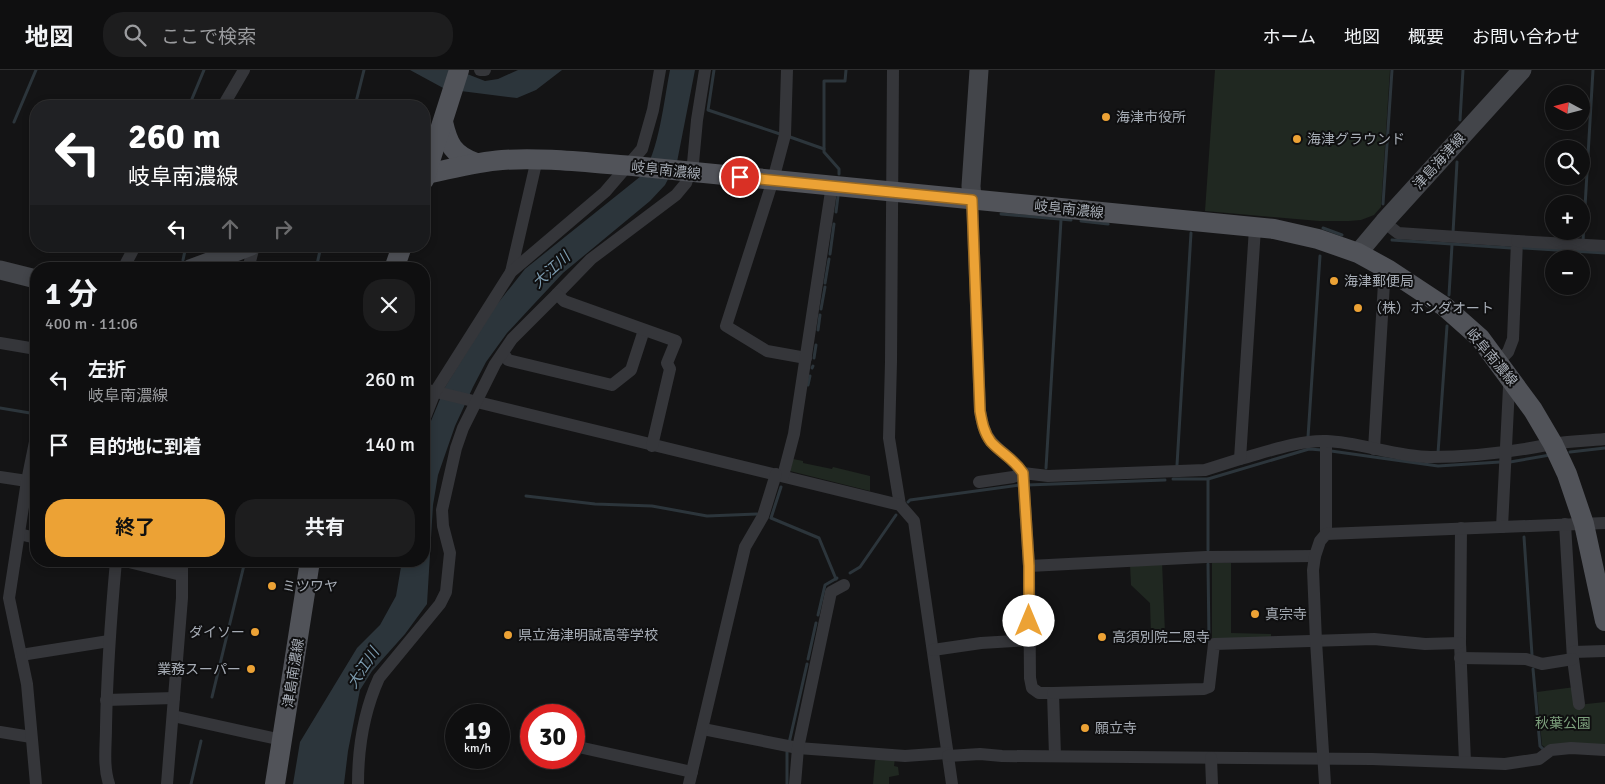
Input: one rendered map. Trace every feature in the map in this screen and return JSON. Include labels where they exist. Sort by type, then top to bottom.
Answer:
[{"type":"main road","name":"岐阜南濃線","points":[[430,160],[459,70]]},
{"type":"main road","points":[[972,200],[971,186],[979,70]]},
{"type":"main road","name":"津島海津線","points":[[1358,253],[1522,70]]},
{"type":"main road","points":[[443,122],[451,146],[465,159],[476,163]]},
{"type":"main road","name":"岐阜南濃線","points":[[430,175],[476,163],[503,160],[537,159],[631,166],[1274,230],[1318,239],[1358,253],[1389,270],[1445,307],[1480,338],[1533,410],[1553,444],[1567,474],[1574,524],[1605,621]]},
{"type":"main road","points":[[209,262],[236,252]]},
{"type":"main road","points":[[0,270],[30,278]]},
{"type":"main road","name":"津島南濃線","points":[[275,784],[309,567]]},
{"type":"street","points":[[226,100],[244,70]]},
{"type":"street","points":[[480,70],[485,70]]},
{"type":"street","points":[[660,70],[653,110],[642,149],[631,166],[605,192],[512,272],[432,392],[900,505]]},
{"type":"street","points":[[358,784],[362,735],[373,691],[379,678],[440,604],[446,592],[450,553],[443,526],[442,510],[456,448],[474,402],[512,339],[591,259],[676,195],[686,183],[706,70]]},
{"type":"street","points":[[786,70],[785,135],[773,180],[726,326],[768,351],[806,358]]},
{"type":"street","points":[[893,70],[889,438],[900,505],[914,521],[952,784]]},
{"type":"street","points":[[512,272],[537,159]]},
{"type":"street","points":[[585,749],[691,778],[745,547],[763,516],[794,434],[832,186]]},
{"type":"street","points":[[972,200],[980,411],[983,428],[991,441],[1016,462],[1023,480],[1029,566],[1029,640],[1032,688],[1039,693],[1204,689],[1209,687],[1214,644],[1374,639],[1425,644],[1460,643]]},
{"type":"street","points":[[1384,222],[1398,233],[1605,246]]},
{"type":"street","points":[[1240,459],[1254,228]]},
{"type":"street","points":[[1498,362],[1508,352],[1513,339],[1518,241]]},
{"type":"street","points":[[1374,449],[1384,283],[1389,270]]},
{"type":"street","points":[[557,294],[564,301],[676,341],[667,363],[670,370],[652,446]]},
{"type":"street","points":[[502,353],[508,360],[612,385],[631,370],[644,330]]},
{"type":"street","points":[[0,343],[30,348]]},
{"type":"street","points":[[1502,527],[1509,387],[1512,381]]},
{"type":"street","points":[[979,482],[1013,477],[1023,480],[1048,476],[1205,470],[1307,442],[1326,441],[1428,457],[1505,452],[1553,444],[1605,440]]},
{"type":"street","points":[[1325,784],[1313,570],[1320,541],[1326,534],[1326,441]]},
{"type":"street","points":[[30,466],[9,598],[5,604],[21,655],[27,684],[36,784]]},
{"type":"street","points":[[0,477],[27,481]]},
{"type":"street","points":[[1326,534],[1605,523]]},
{"type":"street","points":[[1574,524],[1573,656],[1579,704]]},
{"type":"street","points":[[1461,528],[1460,658],[1465,762]]},
{"type":"street","points":[[18,534],[30,537]]},
{"type":"street","points":[[1029,566],[1206,557],[1315,556]]},
{"type":"street","points":[[109,784],[105,772],[106,700],[115,567]]},
{"type":"street","points":[[147,567],[181,576]]},
{"type":"street","points":[[167,784],[182,598],[182,567]]},
{"type":"street","points":[[795,784],[798,748],[831,592],[844,585]]},
{"type":"street","points":[[933,650],[981,643],[1029,640]]},
{"type":"street","points":[[21,655],[109,641]]},
{"type":"street","points":[[1460,658],[1526,659],[1542,664],[1573,656],[1605,651]]},
{"type":"street","points":[[1053,693],[1055,756]]},
{"type":"street","points":[[106,700],[174,698]]},
{"type":"street","points":[[173,716],[282,740]]},
{"type":"street","points":[[703,729],[798,748],[905,756],[980,754],[1002,756],[1323,759],[1505,764],[1539,759],[1551,750],[1572,748],[1605,750]]},
{"type":"street","points":[[0,732],[31,737]]},
{"type":"street","points":[[1211,758],[1212,784]]},
{"type":"green space","name":"海津グラウンド","points":[[1215,70],[1390,70],[1381,207],[1374,215],[1361,220],[1349,221],[1319,221],[1205,211]]},
{"type":"green space","points":[[793,459],[803,461],[803,463],[832,469],[833,467],[870,476],[870,491],[790,471]]},
{"type":"green space","points":[[1162,562],[1165,633],[1151,634],[1150,603],[1131,585],[1130,564]]},
{"type":"green space","points":[[1212,563],[1231,563],[1231,633],[1271,634],[1271,640],[1212,640]]},
{"type":"green space","name":"秋葉公園","points":[[1575,687],[1577,705],[1605,702],[1605,747],[1546,748],[1542,745],[1537,692]]},
{"type":"green space","points":[[877,758],[895,758],[894,766],[898,767],[899,775],[889,777],[889,784],[873,784],[875,761]]},
{"type":"water","points":[[410,70],[457,70],[485,81],[498,79],[518,70],[562,70],[536,90],[517,98],[445,89]]},
{"type":"water","name":"大江川","points":[[670,70],[695,70],[677,162],[665,185],[650,201],[563,273],[507,333],[486,362],[455,426],[438,475],[433,505],[430,554],[430,423],[445,387],[494,308],[525,269],[641,176],[657,140]]},
{"type":"water","name":"大江川","points":[[401,567],[429,567],[427,604],[405,634],[372,671],[360,690],[348,751],[344,784],[293,784],[300,742],[357,648],[380,625],[396,596]]},
{"type":"waterway","points":[[14,122],[36,70]]},
{"type":"waterway","points":[[192,100],[204,70]]},
{"type":"waterway","points":[[356,100],[364,70]]},
{"type":"waterway","points":[[714,70],[708,110],[780,134]]},
{"type":"waterway","points":[[839,174],[839,169],[824,152],[824,81],[845,81],[846,70]]},
{"type":"waterway","points":[[1383,204],[1392,70]]},
{"type":"waterway","points":[[1460,120],[1463,70]]},
{"type":"waterway","points":[[1583,241],[1593,70]]},
{"type":"waterway","points":[[790,137],[824,149]]},
{"type":"waterway","points":[[1453,233],[1457,162]]},
{"type":"waterway","points":[[836,212],[838,196]]},
{"type":"waterway","points":[[1001,214],[1071,220]]},
{"type":"waterway","points":[[1046,468],[1061,220]]},
{"type":"waterway","points":[[1081,221],[1108,224]]},
{"type":"waterway","points":[[830,254],[834,224]]},
{"type":"waterway","points":[[1323,228],[1342,235]]},
{"type":"waterway","points":[[1177,465],[1191,233]]},
{"type":"waterway","points":[[1392,240],[1511,248]]},
{"type":"waterway","points":[[1449,295],[1452,245]]},
{"type":"waterway","points":[[1523,248],[1605,253]]},
{"type":"waterway","points":[[183,260],[185,252]]},
{"type":"waterway","points":[[318,262],[320,252]]},
{"type":"waterway","points":[[1308,437],[1320,256]]},
{"type":"waterway","points":[[825,283],[829,259]]},
{"type":"waterway","points":[[821,309],[825,287]]},
{"type":"waterway","points":[[818,330],[820,315]]},
{"type":"waterway","points":[[1438,453],[1447,326]]},
{"type":"waterway","points":[[814,358],[816,345]]},
{"type":"waterway","points":[[808,385],[810,376]]},
{"type":"waterway","points":[[0,408],[30,413]]},
{"type":"waterway","points":[[1570,452],[1605,448]]},
{"type":"waterway","points":[[1173,479],[1208,479],[1309,449],[1322,450]]},
{"type":"waterway","points":[[1331,451],[1438,466],[1500,462]]},
{"type":"waterway","points":[[1510,462],[1550,455]]},
{"type":"waterway","points":[[1208,479],[1208,550]]},
{"type":"waterway","points":[[1027,485],[1165,480]]},
{"type":"waterway","points":[[908,502],[910,500],[1020,485]]},
{"type":"waterway","points":[[781,487],[771,518],[819,538],[836,579]]},
{"type":"waterway","points":[[526,496],[595,504],[652,506],[707,516],[757,514]]},
{"type":"waterway","points":[[850,573],[860,567],[896,515]]},
{"type":"waterway","points":[[1524,537],[1532,655]]},
{"type":"waterway","points":[[1208,564],[1209,641]]},
{"type":"waterway","points":[[212,697],[244,567]]},
{"type":"waterway","points":[[818,615],[825,585],[837,578]]},
{"type":"waterway","points":[[808,659],[816,623]]},
{"type":"waterway","points":[[789,743],[807,664]]},
{"type":"waterway","points":[[1533,669],[1540,746],[1543,749]]},
{"type":"waterway","points":[[191,784],[201,741]]},
{"type":"waterway","points":[[787,752],[787,784]]},
{"type":"place","name":"海津市役所","points":[[1106,117]]},
{"type":"place","name":"海津グラウンド","points":[[1297,139]]},
{"type":"place","name":"海津郵便局","points":[[1334,281]]},
{"type":"place","name":"（株）ホンダオート","points":[[1358,308]]},
{"type":"place","name":"ミツワヤ","points":[[272,586]]},
{"type":"place","name":"真宗寺","points":[[1255,614]]},
{"type":"place","name":"ダイソー","points":[[255,632]]},
{"type":"place","name":"県立海津明誠高等学校","points":[[508,635]]},
{"type":"place","name":"高須別院二恩寺","points":[[1102,637]]},
{"type":"place","name":"業務スーパー","points":[[251,669]]},
{"type":"place","name":"願立寺","points":[[1085,728]]},
{"type":"route","points":[[740,177],[972,200],[980,411],[983,428],[991,441],[1016,462],[1023,473],[1029,566],[1029,621]]}]
